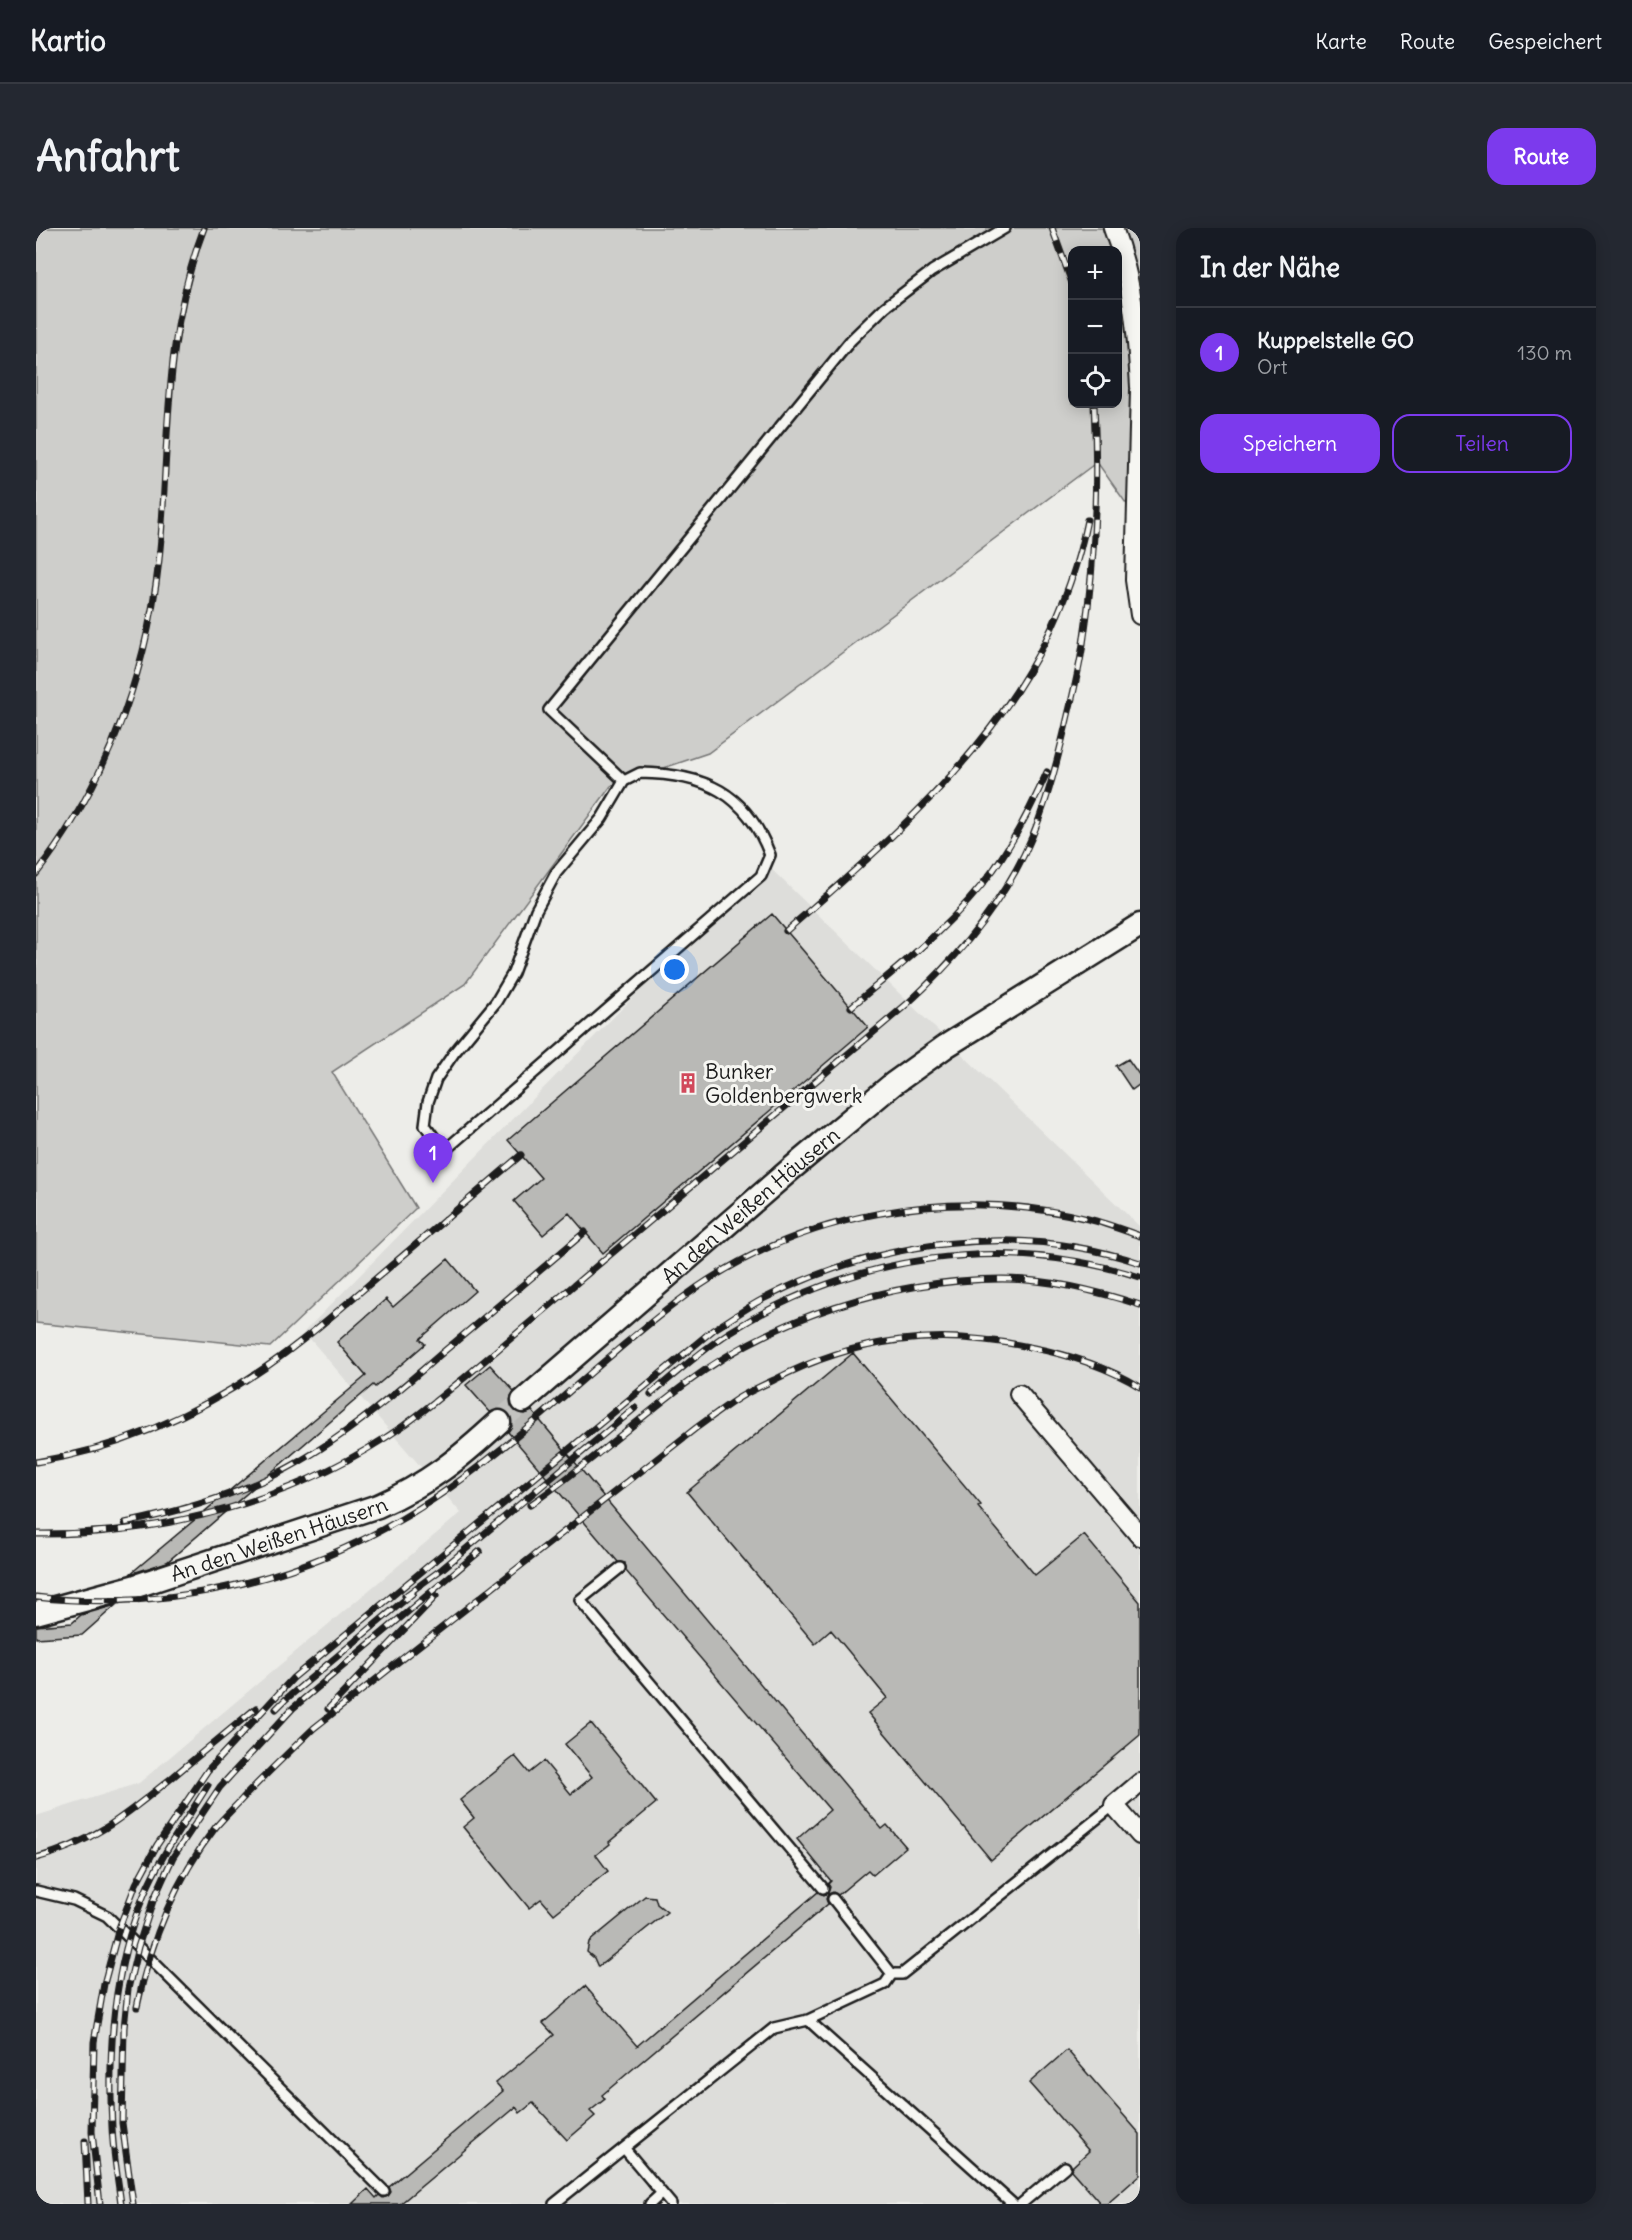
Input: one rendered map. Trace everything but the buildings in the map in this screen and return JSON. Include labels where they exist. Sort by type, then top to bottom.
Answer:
[{"type":"street","points":[[1113,228],[1132,288],[1137,331],[1140,388],[1135,580],[1140,615]]},
{"type":"street","name":"An den Weißen Häusern","points":[[524,1401],[791,1169],[893,1084],[946,1046],[1140,925]]},
{"type":"street","points":[[1019,1394],[1140,1536]]},
{"type":"street","name":"An den Weißen Häusern","points":[[36,1613],[146,1582],[378,1506],[401,1496],[438,1474],[462,1456],[499,1422]]},
{"type":"street","points":[[1140,1783],[1114,1805],[1140,1835]]},
{"type":"lane","points":[[624,782],[549,711],[851,339],[885,307],[932,271],[1005,228]]},
{"type":"lane","points":[[640,773],[670,774],[716,787],[744,809],[762,835],[770,855],[761,876],[444,1151],[425,1125],[428,1102],[436,1079],[496,1002],[513,973],[536,910],[556,873],[602,818],[624,782],[640,773]]},
{"type":"lane","points":[[620,1568],[580,1600],[824,1888]]},
{"type":"lane","points":[[892,1974],[902,1974],[1114,1805]]},
{"type":"lane","points":[[36,1891],[74,1900],[107,1916],[384,2191]]},
{"type":"lane","points":[[833,1899],[892,1974]]},
{"type":"lane","points":[[554,2204],[774,2028],[808,2020],[885,1984],[892,1974]]},
{"type":"lane","points":[[808,2020],[1013,2204]]},
{"type":"lane","points":[[624,2148],[671,2204]]},
{"type":"lane","points":[[1021,2204],[1065,2168]]},
{"type":"lane","points":[[650,2204],[662,2193]]},
{"type":"shaded area","points":[[36,228],[1140,228],[1140,523],[1097,462],[708,753],[611,786],[465,984],[332,1072],[416,1208],[270,1347],[36,1323]]},
{"type":"shaded area","points":[[765,863],[1140,1227],[1140,2204],[36,2204],[36,1816],[139,1783],[461,1513],[304,1332]]},
{"type":"tunnel","points":[[499,1422],[523,1401]]},
{"type":"railway","points":[[36,874],[63,837],[86,798],[106,757],[137,672],[156,583],[175,343],[191,266],[204,228]]},
{"type":"railway","points":[[1052,228],[1068,272]]},
{"type":"railway","points":[[36,1534],[85,1533],[181,1520],[274,1493],[318,1475],[362,1452],[403,1426],[464,1378],[907,1004],[939,974],[980,925],[1016,870],[1040,817],[1057,762],[1080,664],[1087,614],[1093,554],[1096,464],[1094,408]]},
{"type":"railway","points":[[786,931],[836,888],[930,798],[973,750],[1011,699],[1043,645],[1069,585],[1087,520]]},
{"type":"railway","points":[[851,1007],[927,942],[979,889],[1016,834],[1047,772]]},
{"type":"railway","points":[[36,1462],[127,1439],[185,1414],[240,1384],[282,1356],[342,1308],[521,1155]]},
{"type":"railway","points":[[36,1597],[88,1601],[192,1594],[292,1569],[341,1550],[387,1527],[465,1477],[685,1296],[729,1267],[777,1244],[826,1226],[878,1214],[931,1207],[984,1205],[1036,1209],[1088,1219],[1140,1236]]},
{"type":"railway","points":[[125,1523],[230,1494],[289,1468],[312,1454],[379,1406],[585,1232]]},
{"type":"railway","points":[[100,2204],[92,2132],[94,2042],[104,1984],[119,1928],[136,1884],[157,1845],[208,1770],[293,1678],[713,1330],[763,1299],[807,1279],[853,1263],[900,1251],[948,1244],[997,1241],[1045,1243],[1093,1250],[1140,1263]]},
{"type":"railway","points":[[651,1394],[730,1332],[777,1306],[826,1285],[877,1269],[929,1259],[982,1255],[1035,1256],[1088,1264],[1140,1277]]},
{"type":"railway","points":[[530,1505],[684,1385],[719,1361],[794,1322],[834,1307],[917,1286],[1002,1279],[1037,1281],[1072,1287],[1140,1305]]},
{"type":"railway","points":[[137,2007],[149,1959],[176,1891],[215,1828],[260,1780],[314,1728],[696,1428],[737,1399],[805,1365],[836,1354],[898,1340],[930,1338],[995,1341],[1043,1350],[1101,1367],[1140,1387]]},
{"type":"railway","points":[[405,1596],[442,1569],[635,1408]]},
{"type":"railway","points":[[133,2204],[122,2123],[124,2028],[128,1989],[138,1947],[153,1901],[173,1857],[220,1787],[293,1708],[480,1551]]},
{"type":"railway","points":[[276,1709],[413,1593]]},
{"type":"railway","points":[[328,1709],[436,1596]]},
{"type":"railway","points":[[36,1858],[76,1844],[110,1825],[158,1789],[256,1708]]},
{"type":"railway","points":[[121,2204],[113,2146],[111,2068],[115,2009],[125,1951],[150,1881],[208,1785]]},
{"type":"railway","points":[[85,2141],[88,2204]]},
{"type":"place","name":"Bunker Goldenbergwerk","points":[[688,1083]]},
{"type":"place","name":"Kuppelstelle GO","points":[[433,1183]]}]
